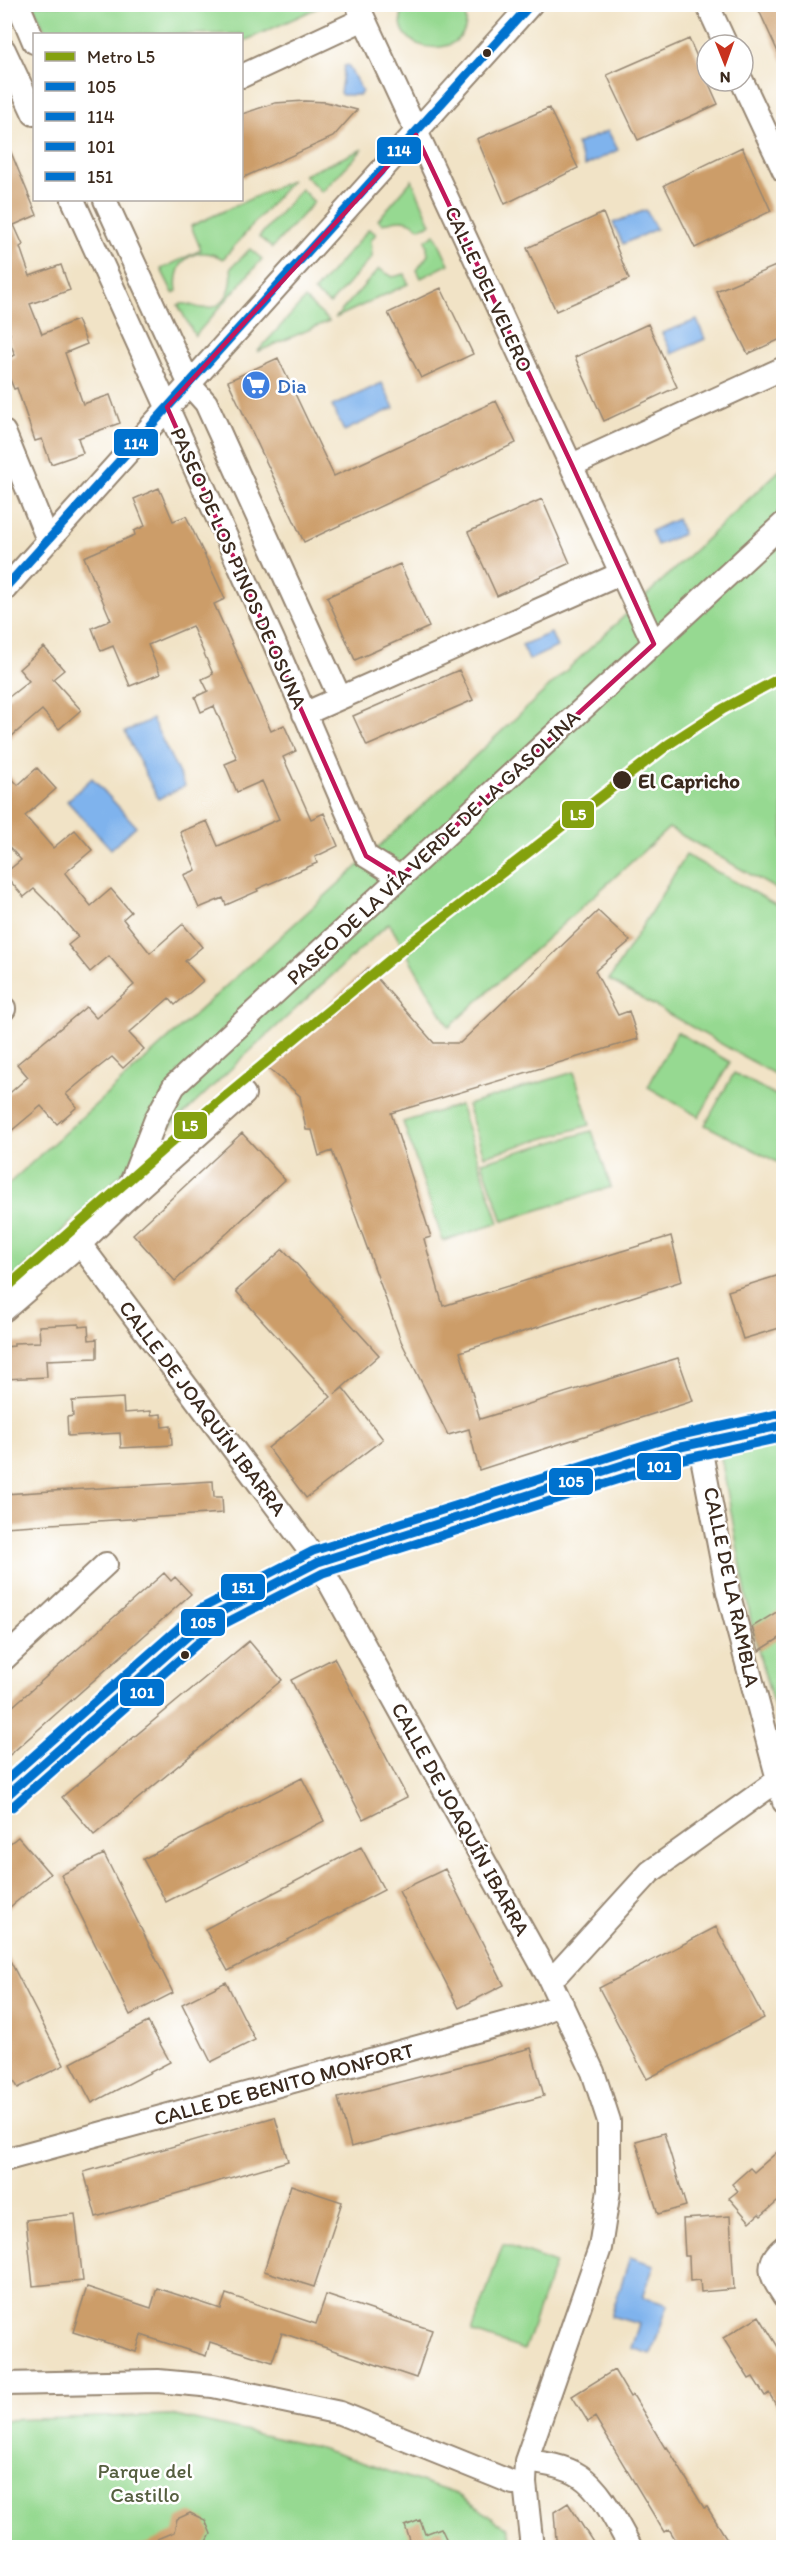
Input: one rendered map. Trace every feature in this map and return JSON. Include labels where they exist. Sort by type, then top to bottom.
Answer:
[{"type":"street","points":[[18,4],[33,40]]},
{"type":"street","points":[[4,590],[167,407],[416,135],[531,4]]},
{"type":"street","points":[[707,4],[720,33]]},
{"type":"street","points":[[243,75],[361,12]]},
{"type":"street","name":"CALLE DEL VELERO","points":[[361,12],[416,135],[654,644]]},
{"type":"street","points":[[4,50],[33,112]]},
{"type":"street","points":[[747,93],[783,171]]},
{"type":"street","name":"PASEO DE LOS PINOS DE OSUNA","points":[[105,201],[190,384],[206,403],[340,698]]},
{"type":"street","name":"PASEO DE LOS PINOS DE OSUNA","points":[[78,204],[273,640],[366,856],[400,877]]},
{"type":"street","points":[[572,465],[783,368]]},
{"type":"street","points":[[4,432],[48,540]]},
{"type":"street","name":"PASEO DE LA VÍA VERDE DE LA GASOLINA","points":[[124,1202],[156,1119],[174,1086],[783,523]]},
{"type":"street","points":[[304,714],[620,574]]},
{"type":"street","points":[[4,1310],[244,1094]]},
{"type":"street","name":"CALLE DE JOAQUÍN IBARRA","points":[[80,1244],[318,1562],[549,1978],[592,2072],[609,2121],[609,2190],[600,2248],[525,2472],[532,2547]]},
{"type":"street","points":[[4,1798],[207,1620],[318,1562],[699,1442],[783,1425]]},
{"type":"street","name":"CALLE DE LA RAMBLA","points":[[699,1442],[728,1592],[783,1802]]},
{"type":"street","points":[[4,1659],[105,1564]]},
{"type":"street","points":[[549,1978],[558,1973],[650,1872],[778,1780]]},
{"type":"street","name":"CALLE DE BENITO MONFORT","points":[[4,2160],[523,2018],[562,2004]]},
{"type":"street","points":[[783,2247],[772,2262],[770,2274],[783,2296]]},
{"type":"street","points":[[4,2384],[158,2381],[213,2386],[340,2413],[513,2482],[525,2472],[546,2464],[579,2475],[594,2489],[631,2547]]},
{"type":"highlighted area","points":[[416,135],[572,465],[654,644],[400,877],[366,856],[167,407]]},
{"type":"green space","points":[[33,5],[319,5],[320,7],[243,42],[243,33],[47,33]]},
{"type":"green space","points":[[404,5],[463,5],[466,24],[460,37],[448,45],[434,47],[419,44],[407,36],[401,23]]},
{"type":"green space","points":[[363,149],[322,192],[304,175]]},
{"type":"green space","points":[[292,180],[223,259],[204,253],[188,257],[178,271],[177,291],[173,293],[161,269],[201,250],[191,226]]},
{"type":"green space","points":[[412,180],[431,224],[420,228],[411,222],[398,220],[383,224],[378,220]]},
{"type":"green space","points":[[301,189],[314,202],[272,248],[259,237]]},
{"type":"green space","points":[[369,229],[376,234],[371,240],[372,257],[330,304],[314,292]]},
{"type":"green space","points":[[435,234],[449,264],[421,278],[417,270],[428,255],[426,240]]},
{"type":"green space","points":[[250,249],[262,259],[195,336],[178,305],[209,308],[222,302],[231,283],[231,268]]},
{"type":"green space","points":[[379,269],[393,277],[405,274],[408,284],[335,318]]},
{"type":"green space","points":[[305,299],[329,321],[257,352]]},
{"type":"green space","points":[[783,467],[783,893],[669,828],[449,1027],[389,923],[237,1063],[5,1286],[5,1187],[357,867]]},
{"type":"green space","points":[[686,855],[783,908],[783,1079],[609,980]]},
{"type":"green space","points":[[677,1032],[730,1062],[699,1117],[648,1087]]},
{"type":"green space","points":[[574,1072],[590,1125],[484,1156],[467,1105]]},
{"type":"green space","points":[[734,1073],[783,1099],[783,1165],[705,1125]]},
{"type":"green space","points":[[460,1105],[499,1223],[443,1241],[403,1122]]},
{"type":"green space","points":[[592,1131],[611,1187],[503,1221],[482,1162]]},
{"type":"green space","points":[[783,1440],[783,1739],[753,1632],[720,1452]]},
{"type":"green space","points":[[503,2244],[555,2263],[524,2350],[472,2332]]},
{"type":"green space","name":"Parque del Castillo","points":[[171,2415],[316,2447],[456,2494],[496,2522],[508,2527],[515,2547],[5,2547],[4,2420]]},
{"type":"water","points":[[348,65],[362,91],[360,95],[340,93],[344,66]]},
{"type":"water","points":[[608,131],[618,150],[585,166],[576,144]]},
{"type":"water","points":[[646,210],[656,229],[623,244],[613,223]]},
{"type":"water","points":[[697,320],[705,339],[672,354],[662,333]]},
{"type":"water","points":[[382,383],[394,408],[344,431],[332,406]]},
{"type":"water","points":[[677,519],[683,534],[657,545],[651,531]]},
{"type":"water","points":[[551,633],[557,647],[529,660],[522,645]]},
{"type":"water","points":[[152,719],[185,786],[158,799],[125,732]]},
{"type":"water","points":[[92,778],[136,826],[111,849],[67,801]]},
{"type":"water","points":[[630,2257],[654,2265],[643,2297],[668,2305],[651,2354],[631,2348],[639,2324],[611,2316]]},
{"type":"building","points":[[756,4],[783,4],[783,63]]},
{"type":"building","points":[[689,39],[695,52],[695,93],[713,93],[718,104],[638,140],[607,75]]},
{"type":"building","points":[[326,102],[357,110],[333,137],[243,178],[243,114],[275,103]]},
{"type":"building","points":[[549,108],[578,168],[505,204],[477,139]]},
{"type":"building","points":[[5,138],[37,215],[14,225],[23,245],[20,247],[30,276],[61,265],[70,290],[30,304],[42,334],[77,320],[87,344],[65,353],[83,404],[110,395],[120,423],[78,438],[83,453],[51,464],[42,439],[35,441],[17,388],[14,389],[4,365],[4,360],[15,355],[4,321]]},
{"type":"building","points":[[742,147],[771,211],[695,248],[664,185]]},
{"type":"building","points":[[603,213],[629,279],[556,311],[527,248]]},
{"type":"building","points":[[783,263],[783,338],[748,354],[716,291]]},
{"type":"building","points":[[441,288],[473,354],[421,378],[388,313]]},
{"type":"building","points":[[648,324],[677,387],[604,421],[575,357]]},
{"type":"building","points":[[278,358],[334,476],[496,401],[516,443],[304,542],[228,381]]},
{"type":"building","points":[[159,488],[173,521],[186,516],[225,599],[214,604],[271,731],[284,725],[296,751],[283,757],[311,819],[324,813],[338,846],[315,857],[317,863],[226,905],[223,898],[199,908],[184,875],[196,870],[180,832],[207,821],[218,846],[279,819],[262,781],[237,792],[225,764],[237,759],[214,706],[201,712],[195,697],[208,691],[202,679],[213,674],[192,626],[148,645],[160,674],[130,686],[113,646],[101,651],[92,628],[111,620],[84,557],[135,535],[134,531],[145,526],[134,499]]},
{"type":"building","points":[[542,499],[570,563],[497,596],[468,532]]},
{"type":"building","points":[[400,564],[429,627],[355,660],[327,597]]},
{"type":"building","points":[[44,647],[64,670],[53,679],[81,710],[59,729],[42,710],[4,743],[4,701],[29,681],[19,669]]},
{"type":"building","points":[[459,670],[473,700],[367,746],[353,716]]},
{"type":"building","points":[[37,768],[56,789],[25,816],[53,848],[75,830],[92,850],[65,873],[78,890],[91,906],[111,889],[131,912],[123,919],[150,953],[183,924],[202,947],[185,961],[203,981],[175,1005],[169,998],[129,1033],[144,1049],[123,1068],[112,1057],[66,1094],[77,1107],[57,1124],[41,1106],[4,1137],[4,1098],[28,1077],[17,1064],[86,1007],[96,1018],[134,985],[109,956],[90,972],[68,945],[78,937],[55,910],[34,889],[24,897],[4,874],[21,860],[4,841],[4,770],[18,785]]},
{"type":"building","points":[[598,911],[630,941],[595,971],[618,1015],[629,1011],[638,1039],[391,1113],[431,1237],[424,1239],[443,1306],[671,1236],[682,1281],[460,1352],[480,1419],[678,1358],[693,1401],[479,1470],[469,1429],[448,1435],[401,1341],[332,1151],[319,1156],[312,1130],[306,1130],[300,1096],[263,1063],[368,968],[434,1043],[460,1043]]},
{"type":"building","points":[[242,1133],[285,1180],[175,1281],[133,1234]]},
{"type":"building","points":[[283,1249],[379,1355],[335,1394],[343,1388],[383,1439],[306,1498],[268,1448],[331,1397],[236,1291]]},
{"type":"building","points":[[783,1274],[783,1327],[743,1339],[728,1291]]},
{"type":"building","points":[[79,1324],[79,1327],[88,1326],[89,1340],[97,1339],[97,1358],[46,1360],[47,1377],[4,1379],[4,1347],[14,1346],[14,1343],[40,1342],[39,1326]]},
{"type":"building","points":[[123,1398],[124,1413],[151,1411],[151,1415],[161,1414],[162,1427],[171,1426],[172,1445],[121,1448],[120,1433],[68,1436],[67,1417],[73,1416],[72,1401]]},
{"type":"building","points":[[213,1481],[214,1497],[222,1497],[223,1513],[4,1527],[4,1494]]},
{"type":"building","points":[[164,1573],[171,1581],[175,1577],[191,1594],[4,1760],[4,1714]]},
{"type":"building","points":[[783,1608],[783,1636],[759,1651],[752,1627]]},
{"type":"building","points":[[249,1641],[282,1680],[94,1835],[62,1797]]},
{"type":"building","points":[[334,1658],[407,1797],[363,1819],[291,1680]]},
{"type":"building","points":[[302,1778],[324,1821],[166,1902],[143,1859]]},
{"type":"building","points":[[18,1837],[50,1874],[4,1912],[4,1848]]},
{"type":"building","points":[[361,1847],[384,1890],[228,1971],[205,1929]]},
{"type":"building","points":[[104,1854],[173,1993],[130,2015],[61,1875]]},
{"type":"building","points":[[445,1869],[504,1985],[459,2008],[399,1891]]},
{"type":"building","points":[[716,1927],[764,2018],[647,2079],[599,1988]]},
{"type":"building","points":[[4,1949],[64,2065],[18,2088],[4,2061]]},
{"type":"building","points":[[226,1982],[255,2040],[211,2062],[182,2004]]},
{"type":"building","points":[[148,2022],[170,2062],[92,2103],[71,2063]]},
{"type":"building","points":[[531,2048],[544,2096],[351,2147],[338,2098]]},
{"type":"building","points":[[275,2117],[288,2161],[96,2217],[84,2172]]},
{"type":"building","points":[[664,2133],[686,2206],[658,2214],[636,2141]]},
{"type":"building","points":[[783,2147],[783,2197],[761,2216],[759,2214],[750,2222],[729,2198],[738,2191],[732,2184],[750,2168],[754,2172]]},
{"type":"building","points":[[291,2185],[342,2202],[314,2287],[264,2271]]},
{"type":"building","points":[[75,2214],[83,2281],[33,2286],[26,2220]]},
{"type":"building","points":[[730,2216],[734,2289],[701,2292],[700,2280],[690,2281],[689,2256],[685,2256],[683,2219]]},
{"type":"building","points":[[87,2287],[151,2308],[157,2288],[221,2309],[226,2294],[316,2324],[326,2295],[432,2330],[416,2378],[282,2333],[272,2362],[210,2342],[206,2356],[141,2335],[136,2352],[73,2332]]},
{"type":"building","points":[[759,2316],[783,2355],[783,2417],[769,2393],[765,2396],[753,2377],[749,2379],[723,2338]]},
{"type":"building","points":[[614,2370],[630,2397],[633,2395],[704,2508],[707,2507],[732,2547],[680,2547],[669,2529],[664,2532],[595,2417],[588,2422],[572,2396]]},
{"type":"building","points":[[568,2503],[596,2547],[562,2547],[556,2539],[554,2512]]},
{"type":"building","points":[[190,2513],[205,2520],[211,2534],[204,2547],[138,2547],[174,2532],[177,2519]]},
{"type":"building","points":[[420,2520],[425,2534],[441,2528],[450,2547],[394,2547],[410,2540],[405,2526]]},
{"type":"metro line","name":"L5","points":[[4,1290],[201,1116],[403,949],[669,744],[723,709],[784,676]]},
{"type":"transit line","name":"114","points":[[4,589],[531,4]]},
{"type":"transit line","name":"151","points":[[4,1782],[200,1609],[313,1551],[672,1437],[782,1413]]},
{"type":"transit line","name":"105","points":[[4,1798],[207,1619],[318,1562],[676,1448],[784,1425]]},
{"type":"transit line","name":"101","points":[[12,1807],[214,1629],[323,1573],[679,1460],[784,1437]]},
{"type":"place","name":"Dia","points":[[256,385]]},
{"type":"place","name":"El Capricho","points":[[622,780]]}]
